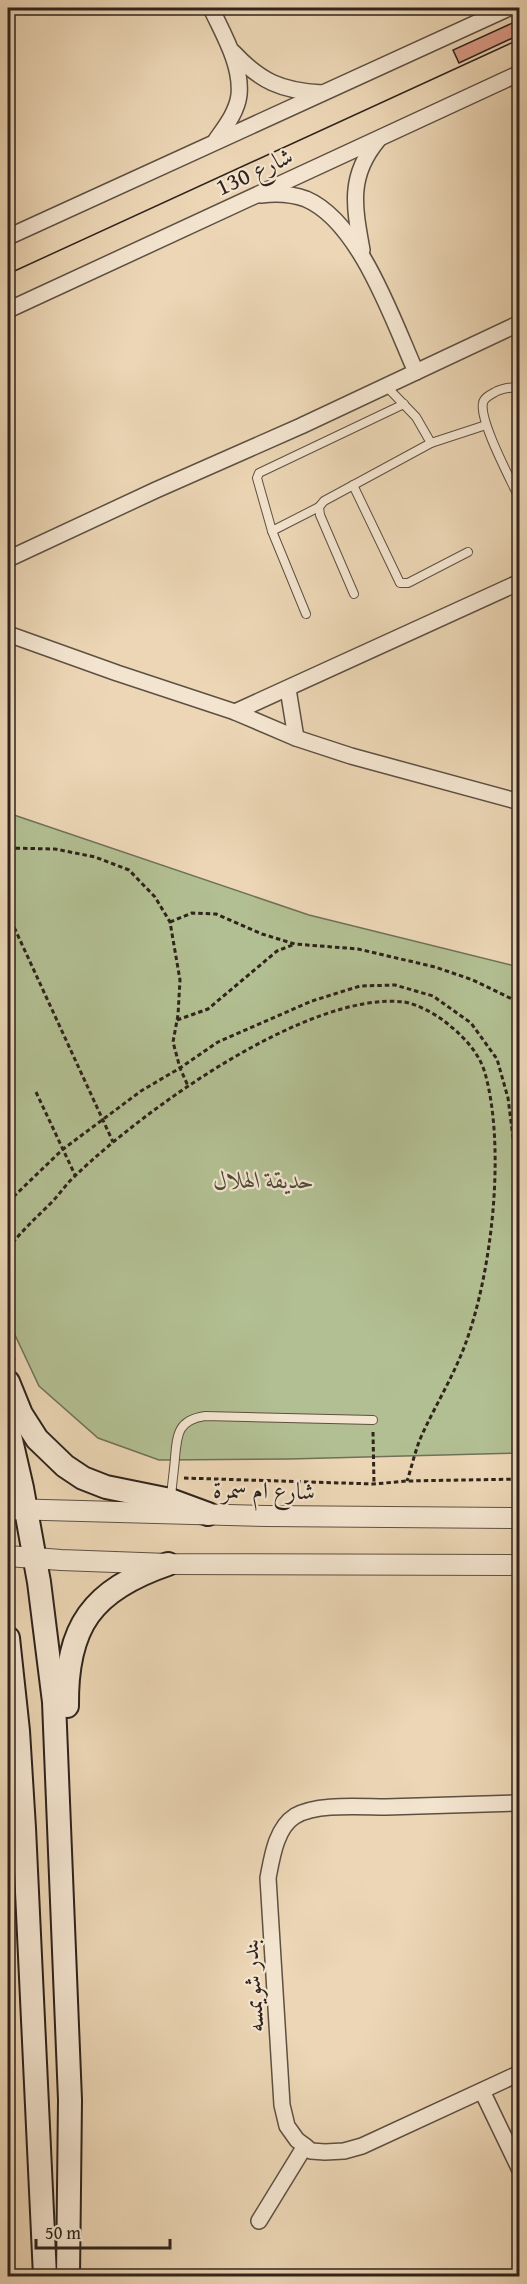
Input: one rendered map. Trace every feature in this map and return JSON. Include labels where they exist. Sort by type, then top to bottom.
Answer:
[{"type":"main road","points":[[11,1373],[21,1414],[37,1439],[65,1466],[83,1478],[106,1487],[172,1489],[208,1514]]},
{"type":"main road","points":[[8,1427],[22,1557],[49,1655],[56,1760],[70,2100],[68,2277]]},
{"type":"main road","points":[[56,1760],[65,1724],[69,1656],[80,1628],[90,1611],[105,1596],[137,1576],[168,1564]]},
{"type":"main road","points":[[8,1638],[18,1731],[24,1828],[45,2277]]},
{"type":"street","points":[[211,8],[230,50],[238,79],[239,95],[230,120],[215,142]]},
{"type":"street","name":"شارع 130","points":[[8,237],[509,8]]},
{"type":"street","points":[[230,50],[268,82],[301,92],[324,93]]},
{"type":"street","name":"شارع 130","points":[[8,310],[519,73]]},
{"type":"street","points":[[362,253],[356,222],[355,197],[358,171],[367,153],[379,138]]},
{"type":"street","points":[[254,195],[289,195],[306,199],[322,208],[344,229],[362,253],[416,372]]},
{"type":"street","points":[[8,559],[519,323]]},
{"type":"street","points":[[235,712],[519,582]]},
{"type":"street","points":[[8,634],[235,712],[296,738],[403,771],[519,802]]},
{"type":"street","points":[[288,689],[296,738]]},
{"type":"street","name":"شارع ام سمرة","points":[[16,1510],[517,1517]]},
{"type":"street","points":[[22,1557],[168,1564],[516,1566]]},
{"type":"street","name":"بندر شويمسه","points":[[305,2146],[286,2126],[282,2106],[268,1878],[272,1854],[284,1826],[294,1817],[307,1811],[321,1809],[519,1803]]},
{"type":"street","points":[[259,2221],[305,2146],[311,2151],[326,2152],[362,2146],[519,2073]]},
{"type":"street","points":[[482,2091],[519,2170]]},
{"type":"lane","points":[[386,386],[416,417],[431,442]]},
{"type":"lane","points":[[519,388],[510,387],[485,398],[483,403],[486,425],[519,500]]},
{"type":"lane","points":[[306,614],[272,531],[256,478],[259,473],[404,404]]},
{"type":"lane","points":[[272,531],[319,507],[324,501],[431,442],[486,425]]},
{"type":"lane","points":[[353,485],[400,583],[408,584],[468,552]]},
{"type":"lane","points":[[319,507],[320,515],[354,594]]},
{"type":"lane","points":[[172,1489],[176,1438],[187,1422],[196,1417],[373,1420]]},
{"type":"path","points":[[8,848],[55,849],[95,857],[129,870],[155,897],[170,922],[180,980],[173,1042],[188,1086]]},
{"type":"path","points":[[170,922],[192,912],[216,914],[262,934],[295,944],[358,949],[435,967],[481,984],[514,1000],[519,1005]]},
{"type":"path","points":[[8,915],[113,1142]]},
{"type":"path","points":[[177,1020],[208,1009],[277,951],[295,944]]},
{"type":"path","points":[[8,1202],[62,1150],[141,1091],[218,1042],[312,1001],[360,986],[395,985],[433,996],[471,1023],[497,1059],[508,1098],[516,1187],[519,1196]]},
{"type":"path","points":[[8,1249],[19,1233],[75,1175],[113,1142],[188,1086],[259,1044],[333,1012],[374,1002],[406,1002],[442,1018],[468,1041],[484,1072],[494,1125],[494,1169],[488,1255],[480,1301],[465,1346],[421,1438],[407,1481]]},
{"type":"path","points":[[36,1092],[75,1175]]},
{"type":"path","points":[[513,1136],[519,1131]]},
{"type":"path","points":[[8,1342],[11,1373]]},
{"type":"path","points":[[373,1420],[374,1484]]},
{"type":"path","points":[[172,1489],[519,1479]]},
{"type":"green space","name":"حديقة الهلال","points":[[8,813],[309,915],[519,967],[519,1453],[159,1460],[98,1438],[39,1386],[8,1320]]},
{"type":"building","points":[[519,20],[519,35],[459,63],[453,50]]},
{"type":"tram line","points":[[8,274],[520,39]]}]
